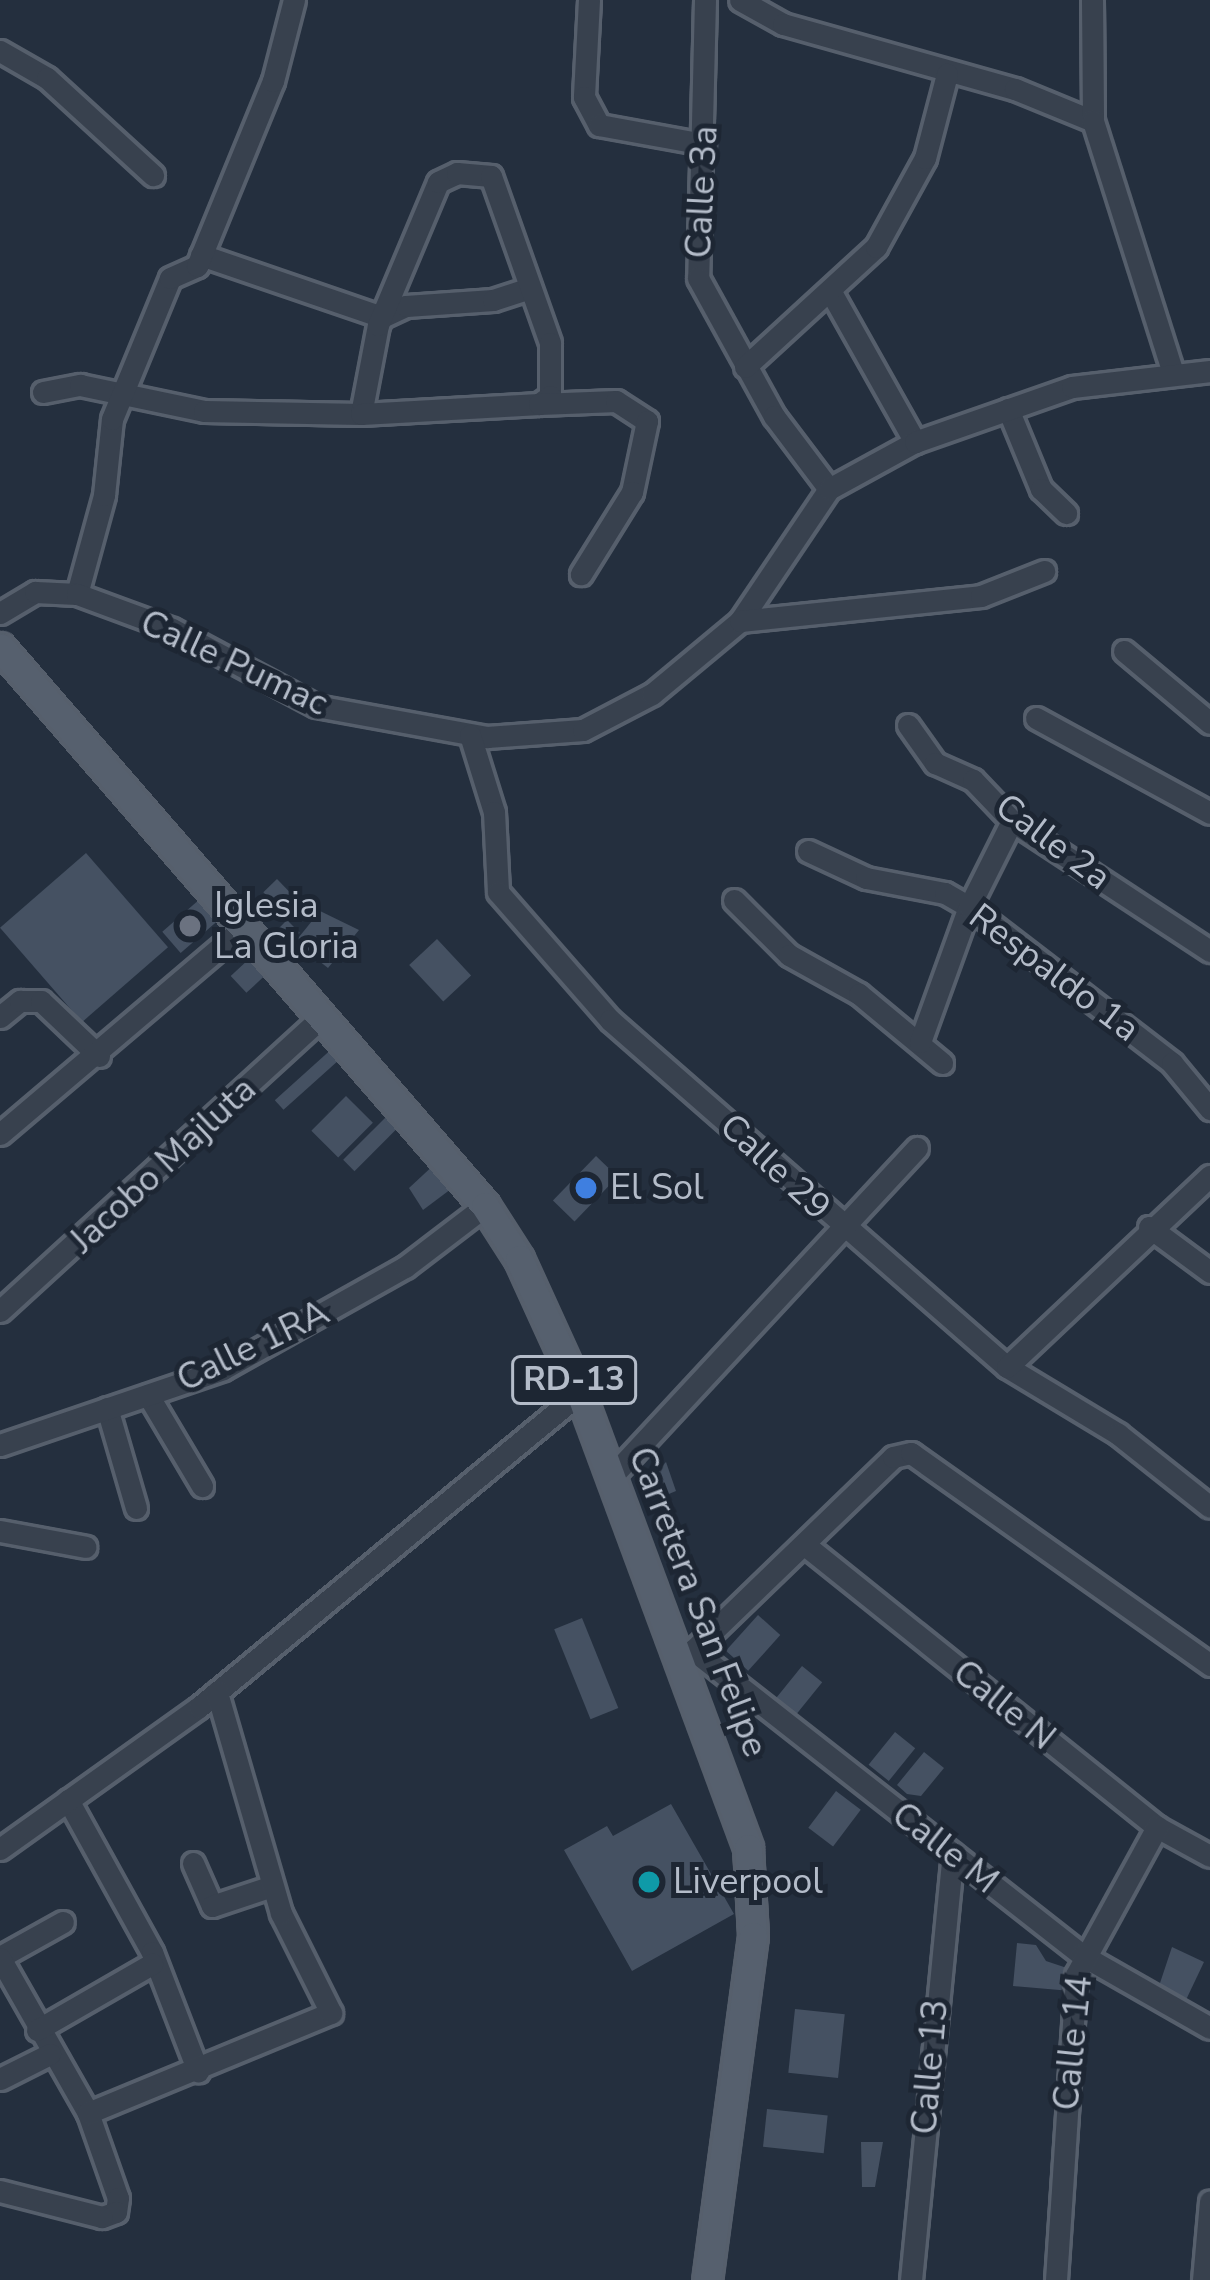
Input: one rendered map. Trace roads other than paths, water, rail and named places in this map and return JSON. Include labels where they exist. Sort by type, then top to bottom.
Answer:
[{"type":"main road","name":"Carretera San Felipe","points":[[0,647],[485,1206],[519,1259],[580,1393],[687,1656],[748,1848],[751,1955],[707,2280]]},
{"type":"street","points":[[77,594],[123,394],[170,278],[201,255],[273,81],[294,0]]},
{"type":"street","points":[[589,0],[584,97],[598,124],[704,144]]},
{"type":"street","name":"Calle 3a","points":[[705,0],[698,278],[746,367],[829,489]]},
{"type":"street","points":[[740,0],[783,24],[1094,121]]},
{"type":"street","points":[[1092,0],[1094,121],[1173,374]]},
{"type":"street","points":[[0,51],[47,78],[153,176]]},
{"type":"street","points":[[746,367],[832,293],[876,247],[925,158],[947,74]]},
{"type":"street","points":[[361,414],[382,317],[438,182],[457,173],[490,176],[550,343],[550,396],[538,404]]},
{"type":"street","points":[[201,255],[382,317],[406,306],[494,300],[529,288]]},
{"type":"street","points":[[832,293],[915,442]]},
{"type":"street","name":"Calle Pumac","points":[[0,613],[35,592],[77,594],[172,629],[316,706],[470,735],[583,730],[652,694],[740,622],[829,489],[915,442],[1008,409],[1115,377],[1210,371]]},
{"type":"street","points":[[43,392],[80,385],[204,411],[361,414],[616,400],[647,421],[632,492],[581,574]]},
{"type":"street","points":[[1008,409],[1041,489],[1066,513]]},
{"type":"street","points":[[740,622],[981,596],[1044,571]]},
{"type":"street","points":[[1124,651],[1210,723]]},
{"type":"street","points":[[1036,718],[1210,813]]},
{"type":"street","name":"Calle 2a","points":[[908,725],[935,763],[973,780],[1012,821],[1210,951]]},
{"type":"street","name":"Calle 29","points":[[470,735],[494,812],[493,874],[510,911],[610,1020],[803,1186],[840,1229],[1007,1367],[1118,1434],[1210,1507]]},
{"type":"street","points":[[920,1042],[969,907],[1012,821]]},
{"type":"street","name":"Respaldo 1a","points":[[808,851],[866,878],[945,893],[969,907],[1172,1063],[1210,1108]]},
{"type":"street","points":[[734,900],[789,955],[859,994],[942,1063]]},
{"type":"street","points":[[0,1134],[100,1056],[244,927]]},
{"type":"street","points":[[0,1017],[20,1001],[41,1001],[100,1056]]},
{"type":"street","name":"Jacobo Majluta","points":[[0,1311],[322,1016]]},
{"type":"street","points":[[613,1476],[917,1148]]},
{"type":"street","points":[[1007,1367],[1149,1227],[1210,1176]]},
{"type":"street","name":"Calle 1RA","points":[[0,1444],[223,1369],[405,1268],[485,1206]]},
{"type":"street","points":[[1149,1227],[1210,1272]]},
{"type":"street","points":[[0,1849],[218,1692],[580,1393]]},
{"type":"street","points":[[148,1395],[202,1486]]},
{"type":"street","points":[[107,1408],[136,1508]]},
{"type":"street","points":[[687,1656],[892,1457],[919,1454],[1210,1665]]},
{"type":"street","points":[[0,1532],[86,1547]]},
{"type":"street","name":"Calle N","points":[[805,1545],[1156,1827],[1210,1856]]},
{"type":"street","name":"Calle M","points":[[687,1656],[1082,1955],[1210,2029]]},
{"type":"street","points":[[88,2114],[332,2013],[272,1886],[218,1692]]},
{"type":"street","points":[[68,1800],[152,1964],[198,2071]]},
{"type":"street","name":"Calle 14","points":[[1056,2280],[1072,2004],[1082,1955],[1156,1827]]},
{"type":"street","name":"Calle 13","points":[[911,2280],[953,1854]]},
{"type":"street","points":[[193,1863],[212,1906],[272,1886]]},
{"type":"street","points":[[0,2191],[102,2217],[116,2212],[88,2114],[50,2054],[0,1958],[63,1922]]},
{"type":"street","points":[[37,2030],[152,1964]]},
{"type":"street","points":[[0,2079],[50,2054]]},
{"type":"street","points":[[1203,2280],[1210,2201]]},
{"type":"place","name":"Iglesia La Gloria","points":[[190,926]]},
{"type":"place","name":"El Sol","points":[[586,1188]]},
{"type":"place","name":"Liverpool","points":[[649,1882]]}]
